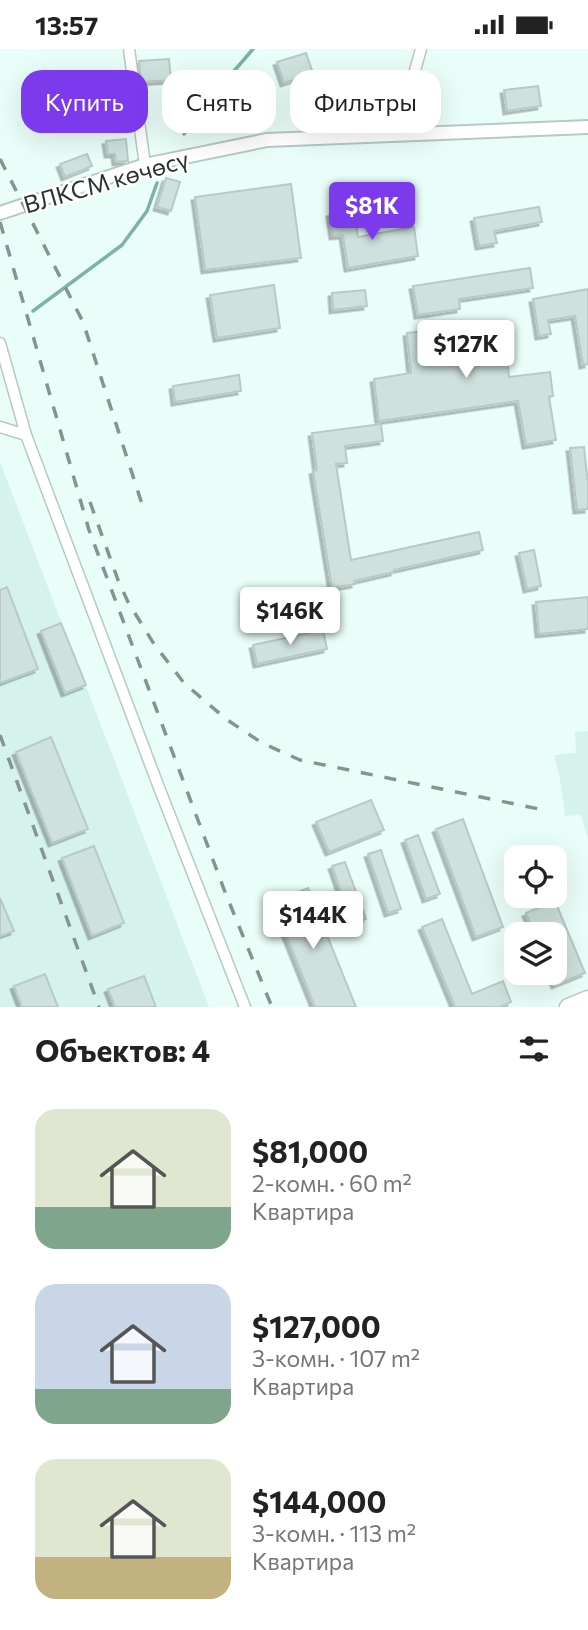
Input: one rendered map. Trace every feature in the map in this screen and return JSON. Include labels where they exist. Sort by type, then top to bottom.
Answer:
[{"type":"main road","points":[[568,1007],[588,999]]},
{"type":"street","points":[[129,49],[145,165]]},
{"type":"street","points":[[397,135],[421,49]]},
{"type":"street","name":"ВЛКСМ көчөсү","points":[[0,213],[145,165],[267,140],[588,127]]},
{"type":"street","points":[[0,343],[26,435],[245,1007]]},
{"type":"street","points":[[0,427],[26,435]]},
{"type":"shaded area","points":[[0,462],[209,1007],[0,1007]]},
{"type":"shaded area","points":[[588,731],[588,839],[581,815],[565,816],[554,755],[576,753],[575,732]]},
{"type":"building","points":[[306,53],[312,70],[290,70],[290,81],[284,83],[277,62]]},
{"type":"building","points":[[169,59],[170,70],[162,70],[162,81],[148,82],[148,70],[140,70],[139,61]]},
{"type":"building","points":[[538,86],[541,106],[507,111],[504,90]]},
{"type":"building","points":[[126,139],[128,161],[116,162],[115,154],[108,154],[106,141]]},
{"type":"building","points":[[87,154],[92,166],[65,177],[60,164]]},
{"type":"building","points":[[166,178],[180,182],[171,211],[157,207]]},
{"type":"building","points":[[291,184],[301,258],[205,270],[195,197]]},
{"type":"building","points":[[539,207],[542,222],[494,231],[497,243],[479,246],[474,218]]},
{"type":"building","points":[[354,209],[358,237],[414,227],[418,256],[348,268],[343,235],[333,236],[330,213]]},
{"type":"building","points":[[530,268],[533,288],[459,299],[460,309],[418,315],[413,286]]},
{"type":"building","points":[[274,285],[280,328],[217,338],[210,295]]},
{"type":"building","points":[[588,289],[588,364],[583,365],[575,316],[548,320],[551,334],[539,336],[533,299]]},
{"type":"building","points":[[365,290],[367,306],[333,310],[332,293]]},
{"type":"building","points":[[504,323],[509,377],[550,372],[553,396],[549,397],[556,440],[526,445],[518,401],[379,421],[374,379],[411,373],[407,333]]},
{"type":"building","points":[[239,375],[241,391],[175,402],[173,386]]},
{"type":"building","points":[[381,424],[383,441],[345,446],[347,463],[336,464],[351,560],[479,532],[483,550],[394,570],[354,581],[355,584],[332,588],[313,471],[317,470],[312,433]]},
{"type":"building","points":[[584,447],[588,509],[577,510],[570,448]]},
{"type":"building","points":[[534,550],[541,586],[527,589],[519,553]]},
{"type":"building","points":[[7,587],[38,669],[0,683],[0,590]]},
{"type":"building","points":[[588,597],[588,629],[539,634],[536,602]]},
{"type":"building","points":[[61,623],[86,685],[65,693],[41,631]]},
{"type":"building","points":[[323,630],[327,649],[257,664],[253,645]]},
{"type":"building","points":[[51,737],[88,829],[52,843],[16,752]]},
{"type":"building","points":[[371,800],[384,830],[329,852],[316,822]]},
{"type":"building","points":[[463,819],[503,927],[476,937],[436,829]]},
{"type":"building","points":[[418,835],[440,894],[426,899],[405,840]]},
{"type":"building","points":[[94,846],[124,923],[92,936],[62,858]]},
{"type":"building","points":[[381,850],[401,909],[388,913],[368,854]]},
{"type":"building","points":[[345,862],[366,919],[352,924],[332,866]]},
{"type":"building","points":[[308,888],[356,1007],[315,1007],[273,902]]},
{"type":"building","points":[[0,898],[14,931],[0,936]]},
{"type":"building","points":[[538,908],[558,908],[564,922],[530,922],[526,913]]},
{"type":"building","points":[[442,919],[472,994],[503,981],[511,1002],[500,1007],[455,1007],[422,927]]},
{"type":"building","points":[[567,930],[585,973],[567,980]]},
{"type":"building","points":[[45,974],[58,1007],[22,1007],[14,986]]},
{"type":"building","points":[[144,976],[156,1007],[115,1007],[108,989]]},
{"type":"waterway","points":[[184,134],[253,49]]},
{"type":"waterway","points":[[33,311],[122,245],[147,211],[157,183]]},
{"type":"railway","points":[[0,159],[83,322],[142,504]]},
{"type":"railway","points":[[0,222],[89,530],[225,892],[272,1007]]},
{"type":"railway","points":[[90,502],[118,580],[154,644],[184,683],[226,719],[262,743],[300,760],[544,810]]},
{"type":"railway","points":[[0,735],[99,1007]]}]
